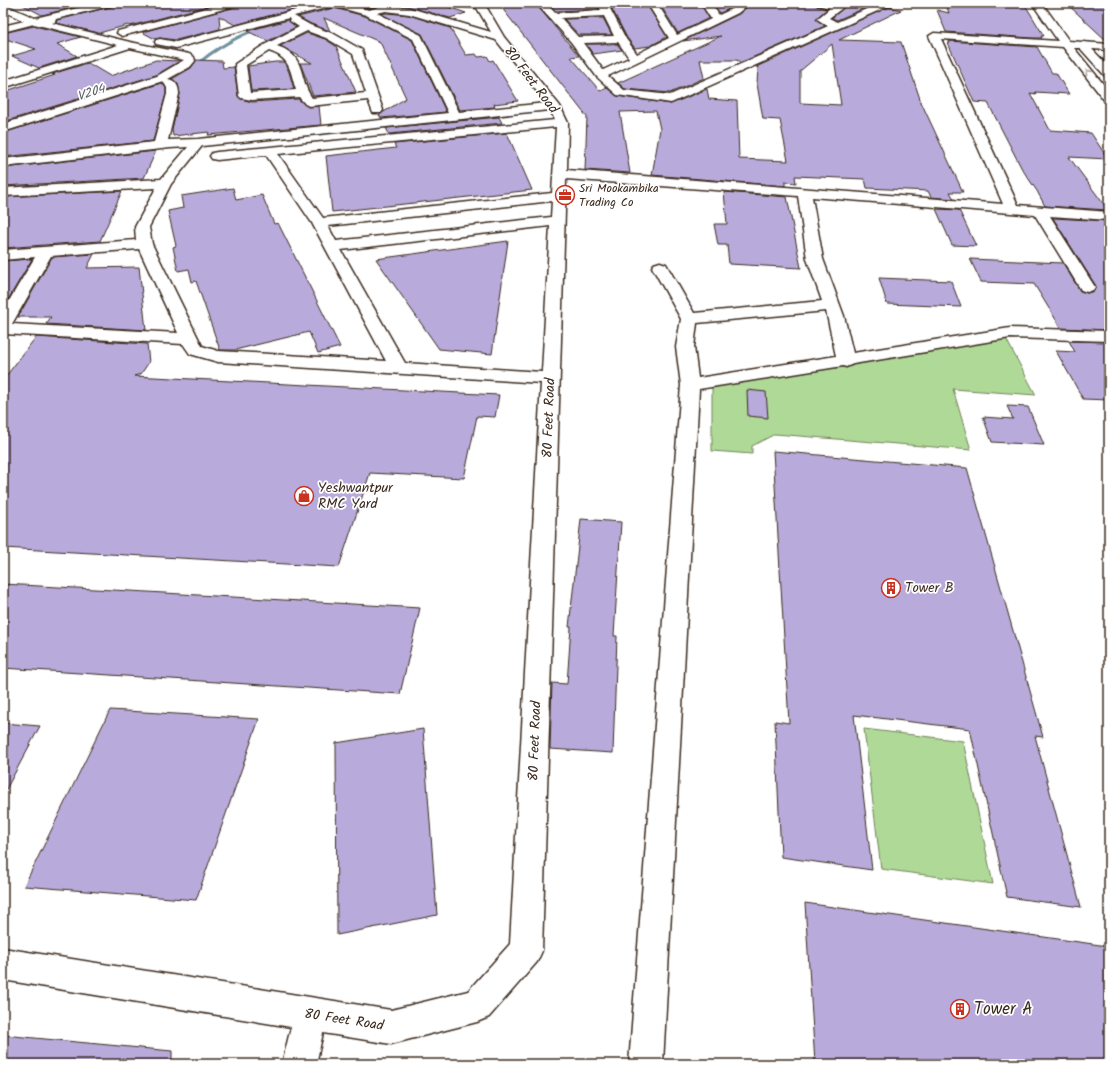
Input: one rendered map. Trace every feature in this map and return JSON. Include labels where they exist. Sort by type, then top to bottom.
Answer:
[{"type":"street","points":[[14,3],[44,19],[122,33],[176,45],[333,3]]},
{"type":"street","points":[[3,29],[111,3]]},
{"type":"street","points":[[122,33],[236,3]]},
{"type":"street","points":[[336,3],[368,13],[417,37],[455,116]]},
{"type":"street","points":[[456,3],[480,4]]},
{"type":"street","points":[[541,3],[575,40],[601,75],[621,93],[671,99],[888,3]]},
{"type":"street","points":[[602,3],[621,39],[635,59]]},
{"type":"street","points":[[652,3],[675,39]]},
{"type":"street","points":[[706,3],[717,20]]},
{"type":"street","points":[[601,75],[735,11],[745,3]]},
{"type":"street","points":[[820,3],[838,7],[822,19],[837,26]]},
{"type":"street","points":[[1037,3],[1061,43],[1109,99]]},
{"type":"street","points":[[1045,3],[1109,74]]},
{"type":"street","name":"80 Feet Road","points":[[3,964],[391,1027],[477,1005],[526,951],[558,221],[558,114],[500,38],[480,4]]},
{"type":"street","points":[[368,13],[388,5],[500,38]]},
{"type":"street","points":[[3,7],[33,21],[130,45],[189,57],[190,61],[186,65],[160,78],[3,128]]},
{"type":"street","points":[[553,16],[607,14]]},
{"type":"street","points":[[287,16],[330,36],[358,52],[381,124]]},
{"type":"street","points":[[303,93],[252,97],[245,96],[240,64],[306,26]]},
{"type":"street","points":[[1013,209],[934,36],[1081,44],[1109,47]]},
{"type":"street","points":[[575,40],[621,39]]},
{"type":"street","points":[[1081,44],[1109,43]]},
{"type":"street","points":[[3,85],[130,45]]},
{"type":"street","points":[[268,47],[288,55],[298,71],[303,93],[309,102],[373,96]]},
{"type":"street","points":[[690,78],[705,84]]},
{"type":"street","points":[[160,145],[173,88],[168,82]]},
{"type":"street","points":[[3,163],[160,145],[198,144],[455,116],[558,114]]},
{"type":"street","points":[[186,159],[270,152],[558,114]]},
{"type":"street","points":[[198,144],[165,183],[142,227],[144,244],[196,350],[218,356],[551,378]]},
{"type":"street","points":[[270,152],[319,223],[399,368]]},
{"type":"street","points":[[3,192],[165,183]]},
{"type":"street","points":[[319,223],[559,185],[804,192],[1109,216]]},
{"type":"street","points":[[804,192],[816,258],[832,305],[846,361]]},
{"type":"street","points":[[1040,211],[1087,287]]},
{"type":"street","points":[[332,246],[558,221]]},
{"type":"street","points":[[3,255],[45,253],[144,244]]},
{"type":"street","points":[[3,325],[45,253]]},
{"type":"street","points":[[646,1064],[690,385],[685,347],[689,319],[660,267]]},
{"type":"street","points":[[689,319],[832,305]]},
{"type":"street","points":[[3,329],[189,338]]},
{"type":"street","points":[[690,385],[846,361],[1010,333],[1109,336]]},
{"type":"street","points":[[299,1064],[311,1014]]},
{"type":"green space","points":[[1005,337],[1036,395],[953,389],[971,450],[775,434],[752,446],[752,454],[712,451],[712,385]]},
{"type":"green space","points":[[864,729],[963,741],[993,884],[881,869]]},
{"type":"building","points":[[19,3],[92,3],[42,15]]},
{"type":"building","points":[[118,3],[219,3],[99,33],[56,23],[57,20],[114,6]]},
{"type":"building","points":[[242,3],[316,3],[235,25],[219,16],[220,29],[176,40],[160,38],[155,39],[142,32],[239,6]]},
{"type":"building","points":[[351,3],[437,3],[466,13],[450,18],[410,7],[385,4],[369,8]]},
{"type":"building","points":[[498,3],[535,3],[579,56],[571,57],[600,91],[607,88],[617,96],[671,104],[707,89],[709,99],[737,101],[739,159],[788,161],[780,120],[763,119],[757,84],[758,67],[756,67],[889,7],[901,10],[839,40],[901,42],[921,102],[963,192],[950,192],[954,199],[931,197],[928,191],[867,188],[865,179],[795,176],[796,183],[785,182],[785,186],[652,175],[660,129],[656,111],[620,112],[630,173],[585,170],[587,117]],"holes":[[[832,44],[841,105],[800,103],[800,71]]]},
{"type":"building","points":[[548,3],[561,3],[562,5],[596,4],[599,9],[556,11]]},
{"type":"building","points":[[609,3],[646,3],[667,37],[650,46],[635,48],[627,38]]},
{"type":"building","points":[[659,3],[700,3],[709,18],[678,33]]},
{"type":"building","points":[[713,3],[737,3],[731,8],[720,13]]},
{"type":"building","points":[[751,3],[814,3],[817,6],[827,9],[816,19],[825,26],[742,62],[736,60],[700,60],[704,78],[670,93],[625,89],[618,83],[721,36],[683,41],[739,14]]},
{"type":"building","points":[[839,3],[874,4],[837,20],[832,18],[844,7]]},
{"type":"building","points":[[945,3],[1024,3],[1044,36],[1041,36],[1042,38],[1032,38],[946,32],[937,10],[949,13]]},
{"type":"building","points":[[1066,3],[1109,4],[1109,42],[1108,42]]},
{"type":"building","points":[[334,8],[365,16],[412,40],[446,112],[381,118],[379,115],[406,98],[380,42],[324,18],[330,31],[311,24],[298,17]]},
{"type":"building","points":[[381,14],[409,15],[450,28],[466,55],[476,54],[478,57],[487,56],[490,61],[493,60],[518,101],[494,104],[495,107],[460,110],[422,34]]},
{"type":"building","points":[[603,18],[612,35],[579,35],[564,19]]},
{"type":"building","points":[[288,20],[296,27],[268,41],[247,31]]},
{"type":"building","points":[[34,26],[81,37],[57,44],[77,56],[39,68],[12,56],[36,49],[3,38],[3,33]]},
{"type":"building","points":[[307,33],[325,39],[336,46],[356,92],[313,96],[300,63],[312,63],[280,46]]},
{"type":"building","points":[[949,41],[1037,47],[1052,73],[1056,73],[1069,94],[1030,93],[1050,130],[1091,133],[1108,159],[1069,157],[1108,210],[1045,206],[1022,169],[988,103],[974,102],[948,43],[950,43]]},
{"type":"building","points":[[586,44],[617,44],[622,50],[593,54]]},
{"type":"building","points":[[156,60],[180,61],[156,75],[3,122],[3,92],[55,75],[52,74],[88,63],[110,76]]},
{"type":"building","points":[[196,60],[222,61],[223,68],[234,67],[238,96],[241,99],[252,102],[298,99],[308,107],[319,106],[321,125],[208,135],[209,132],[173,136],[172,129],[180,94],[178,84],[172,79],[191,68]]},
{"type":"building","points":[[284,62],[289,72],[294,89],[251,91],[248,66]]},
{"type":"building","points":[[162,83],[166,88],[166,94],[153,141],[3,157],[3,133]]},
{"type":"building","points":[[499,117],[502,123],[389,134],[386,128]]},
{"type":"building","points":[[507,133],[532,190],[332,212],[326,156],[396,148],[394,144]]},
{"type":"building","points":[[156,151],[144,178],[3,186],[3,168]]},
{"type":"building","points":[[233,188],[236,200],[262,195],[274,224],[278,223],[340,347],[318,353],[309,332],[235,350],[220,350],[196,281],[192,282],[189,269],[178,271],[173,247],[176,246],[168,211],[183,208],[181,196]]},
{"type":"building","points":[[122,191],[100,241],[3,248],[3,197]]},
{"type":"building","points":[[724,192],[787,197],[801,268],[729,264],[727,245],[718,245],[714,224],[727,224]]},
{"type":"building","points":[[936,209],[959,210],[976,246],[952,245]]},
{"type":"building","points":[[1053,218],[1109,221],[1109,330],[1061,328],[1034,284],[981,282],[970,259],[1063,263],[1080,291],[1087,293],[1094,291],[1096,286]]},
{"type":"building","points":[[508,241],[492,354],[439,349],[376,259]]},
{"type":"building","points":[[94,254],[87,268],[139,267],[146,330],[46,324],[51,317],[18,317],[52,257]]},
{"type":"building","points":[[32,259],[3,308],[3,261]]},
{"type":"building","points":[[879,278],[951,281],[961,307],[887,304]]},
{"type":"building","points":[[36,337],[147,344],[149,362],[141,374],[134,376],[499,395],[495,417],[477,416],[464,478],[370,473],[339,567],[3,548],[3,380]]},
{"type":"building","points":[[1069,341],[1109,342],[1109,400],[1083,399],[1056,351],[1075,352]]},
{"type":"building","points":[[747,390],[766,392],[768,418],[748,416]]},
{"type":"building","points":[[1007,406],[1028,407],[1044,445],[992,442],[983,417],[1013,419]]},
{"type":"building","name":"Tower B","points":[[773,451],[967,468],[1043,737],[1035,736],[1081,907],[1007,897],[970,729],[854,715],[872,870],[781,857],[775,721],[789,723]]},
{"type":"building","points":[[581,519],[621,522],[614,636],[617,636],[613,753],[550,749],[552,683],[567,684],[571,627],[569,627]]},
{"type":"building","points":[[3,584],[420,608],[400,694],[3,668]]},
{"type":"building","points":[[110,710],[259,719],[196,900],[24,886]]},
{"type":"building","points":[[3,723],[40,726],[3,795]]},
{"type":"building","points":[[423,729],[437,915],[337,935],[336,743]]},
{"type":"building","name":"Tower A","points":[[805,903],[1107,946],[1109,954],[1109,1064],[815,1064]]},
{"type":"building","points":[[3,1035],[172,1051],[172,1064],[3,1064]]},
{"type":"waterway","name":"V204","points":[[195,66],[214,51],[234,39],[279,21]]},
{"type":"waterway","name":"V204","points":[[54,117],[161,83]]},
{"type":"place","name":"Sri Mookambika Trading Co","points":[[565,195]]},
{"type":"place","name":"Yeshwantpur RMC Yard","points":[[304,496]]},
{"type":"place","name":"Tower B","points":[[891,588]]},
{"type":"place","name":"Tower A","points":[[960,1009]]}]
